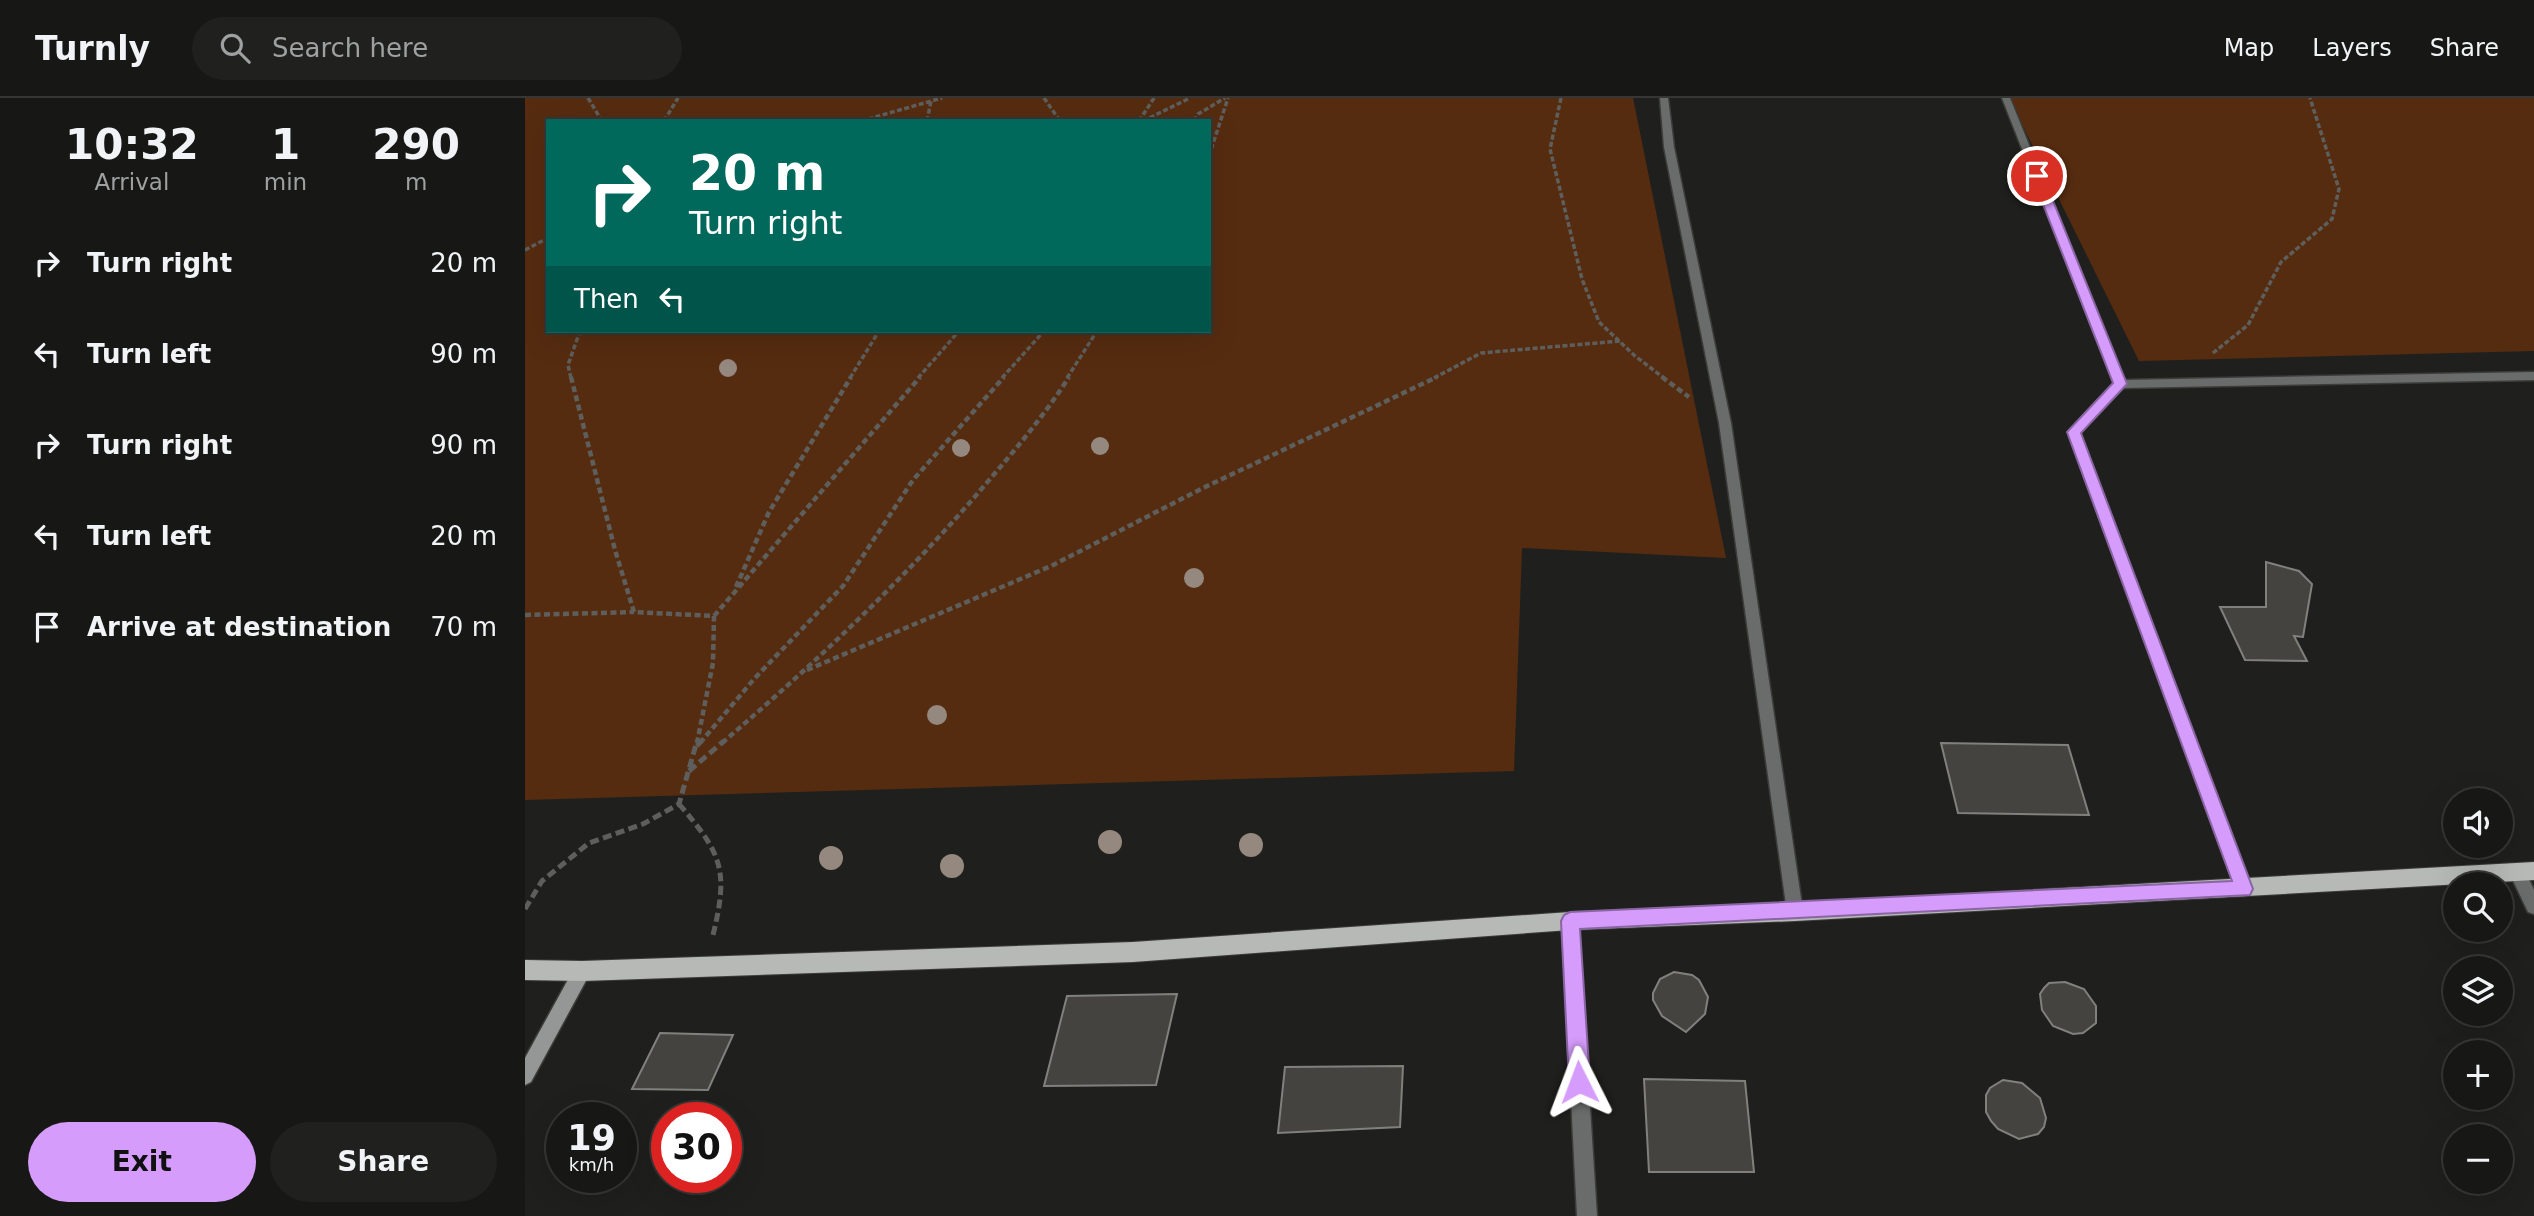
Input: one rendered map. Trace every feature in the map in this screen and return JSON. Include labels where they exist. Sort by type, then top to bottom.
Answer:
[{"type":"main road","points":[[525,970],[582,971],[1133,952],[1570,921],[2244,889],[2525,872]]},
{"type":"main road","points":[[525,1076],[582,971]]},
{"type":"street","points":[[1664,98],[1669,147],[1725,423],[1795,912]]},
{"type":"street","points":[[2006,98],[2120,384]]},
{"type":"street","points":[[2244,889],[2074,432],[2120,384],[2534,376]]},
{"type":"street","points":[[2525,872],[2534,907]]},
{"type":"street","points":[[1570,921],[1587,1216]]},
{"type":"path","points":[[588,98],[601,119]]},
{"type":"path","points":[[664,119],[678,98]]},
{"type":"path","points":[[868,119],[942,98]]},
{"type":"path","points":[[1044,98],[1059,119]]},
{"type":"path","points":[[1142,119],[1154,98]]},
{"type":"path","points":[[1145,119],[1190,98]]},
{"type":"path","points":[[1195,119],[1198,114],[1226,98]]},
{"type":"path","points":[[1211,149],[1226,98]]},
{"type":"path","points":[[1561,98],[1550,149],[1582,279],[1599,322],[1678,389],[1725,423]]},
{"type":"path","points":[[2177,383],[2248,325],[2281,262],[2332,219],[2339,189],[2310,98]]},
{"type":"path","points":[[927,119],[932,100]]},
{"type":"path","points":[[525,250],[546,240]]},
{"type":"path","points":[[578,333],[568,365],[615,550],[634,612]]},
{"type":"path","points":[[733,594],[769,512],[878,333]]},
{"type":"path","points":[[525,909],[542,881],[589,842],[643,824],[679,804],[696,748],[716,642],[714,616],[957,333]]},
{"type":"path","points":[[696,748],[754,679],[843,586],[913,480],[1042,333]]},
{"type":"path","points":[[689,771],[807,670],[939,539],[1044,416],[1096,333]]},
{"type":"path","points":[[807,670],[1051,566],[1203,488],[1401,396],[1481,353],[1620,341]]},
{"type":"path","points":[[525,615],[634,612],[714,616]]},
{"type":"path","points":[[679,804],[711,840],[722,862],[720,910],[705,967]]},
{"type":"shaded area","points":[[525,98],[1633,98],[1726,558],[1522,548],[1514,771],[525,800]]},
{"type":"shaded area","points":[[2009,98],[2534,98],[2534,351],[2139,361]]},
{"type":"building","points":[[2266,562],[2299,571],[2312,584],[2303,637],[2294,636],[2307,661],[2245,660],[2220,607],[2266,607]]},
{"type":"building","points":[[1941,743],[2068,745],[2089,815],[1958,813]]},
{"type":"building","points":[[1674,972],[1692,975],[1699,980],[1708,997],[1705,1014],[1686,1032],[1662,1016],[1653,1000],[1653,993],[1660,979]]},
{"type":"building","points":[[2065,982],[2084,989],[2096,1006],[2096,1023],[2083,1033],[2073,1034],[2053,1026],[2042,1010],[2040,994],[2044,988],[2049,983]]},
{"type":"building","points":[[1177,994],[1156,1085],[1044,1086],[1067,996]]},
{"type":"building","points":[[660,1033],[733,1035],[708,1090],[632,1089]]},
{"type":"building","points":[[1403,1066],[1400,1127],[1278,1133],[1285,1067]]},
{"type":"building","points":[[1644,1079],[1745,1081],[1754,1172],[1649,1172]]},
{"type":"building","points":[[2003,1080],[2022,1083],[2040,1098],[2046,1118],[2044,1127],[2038,1134],[2019,1139],[1998,1129],[1991,1121],[1986,1112],[1986,1095],[1990,1088]]},
{"type":"route","points":[[1579,1082],[1570,921],[2244,889],[2074,432],[2120,384],[2037,176]]}]
